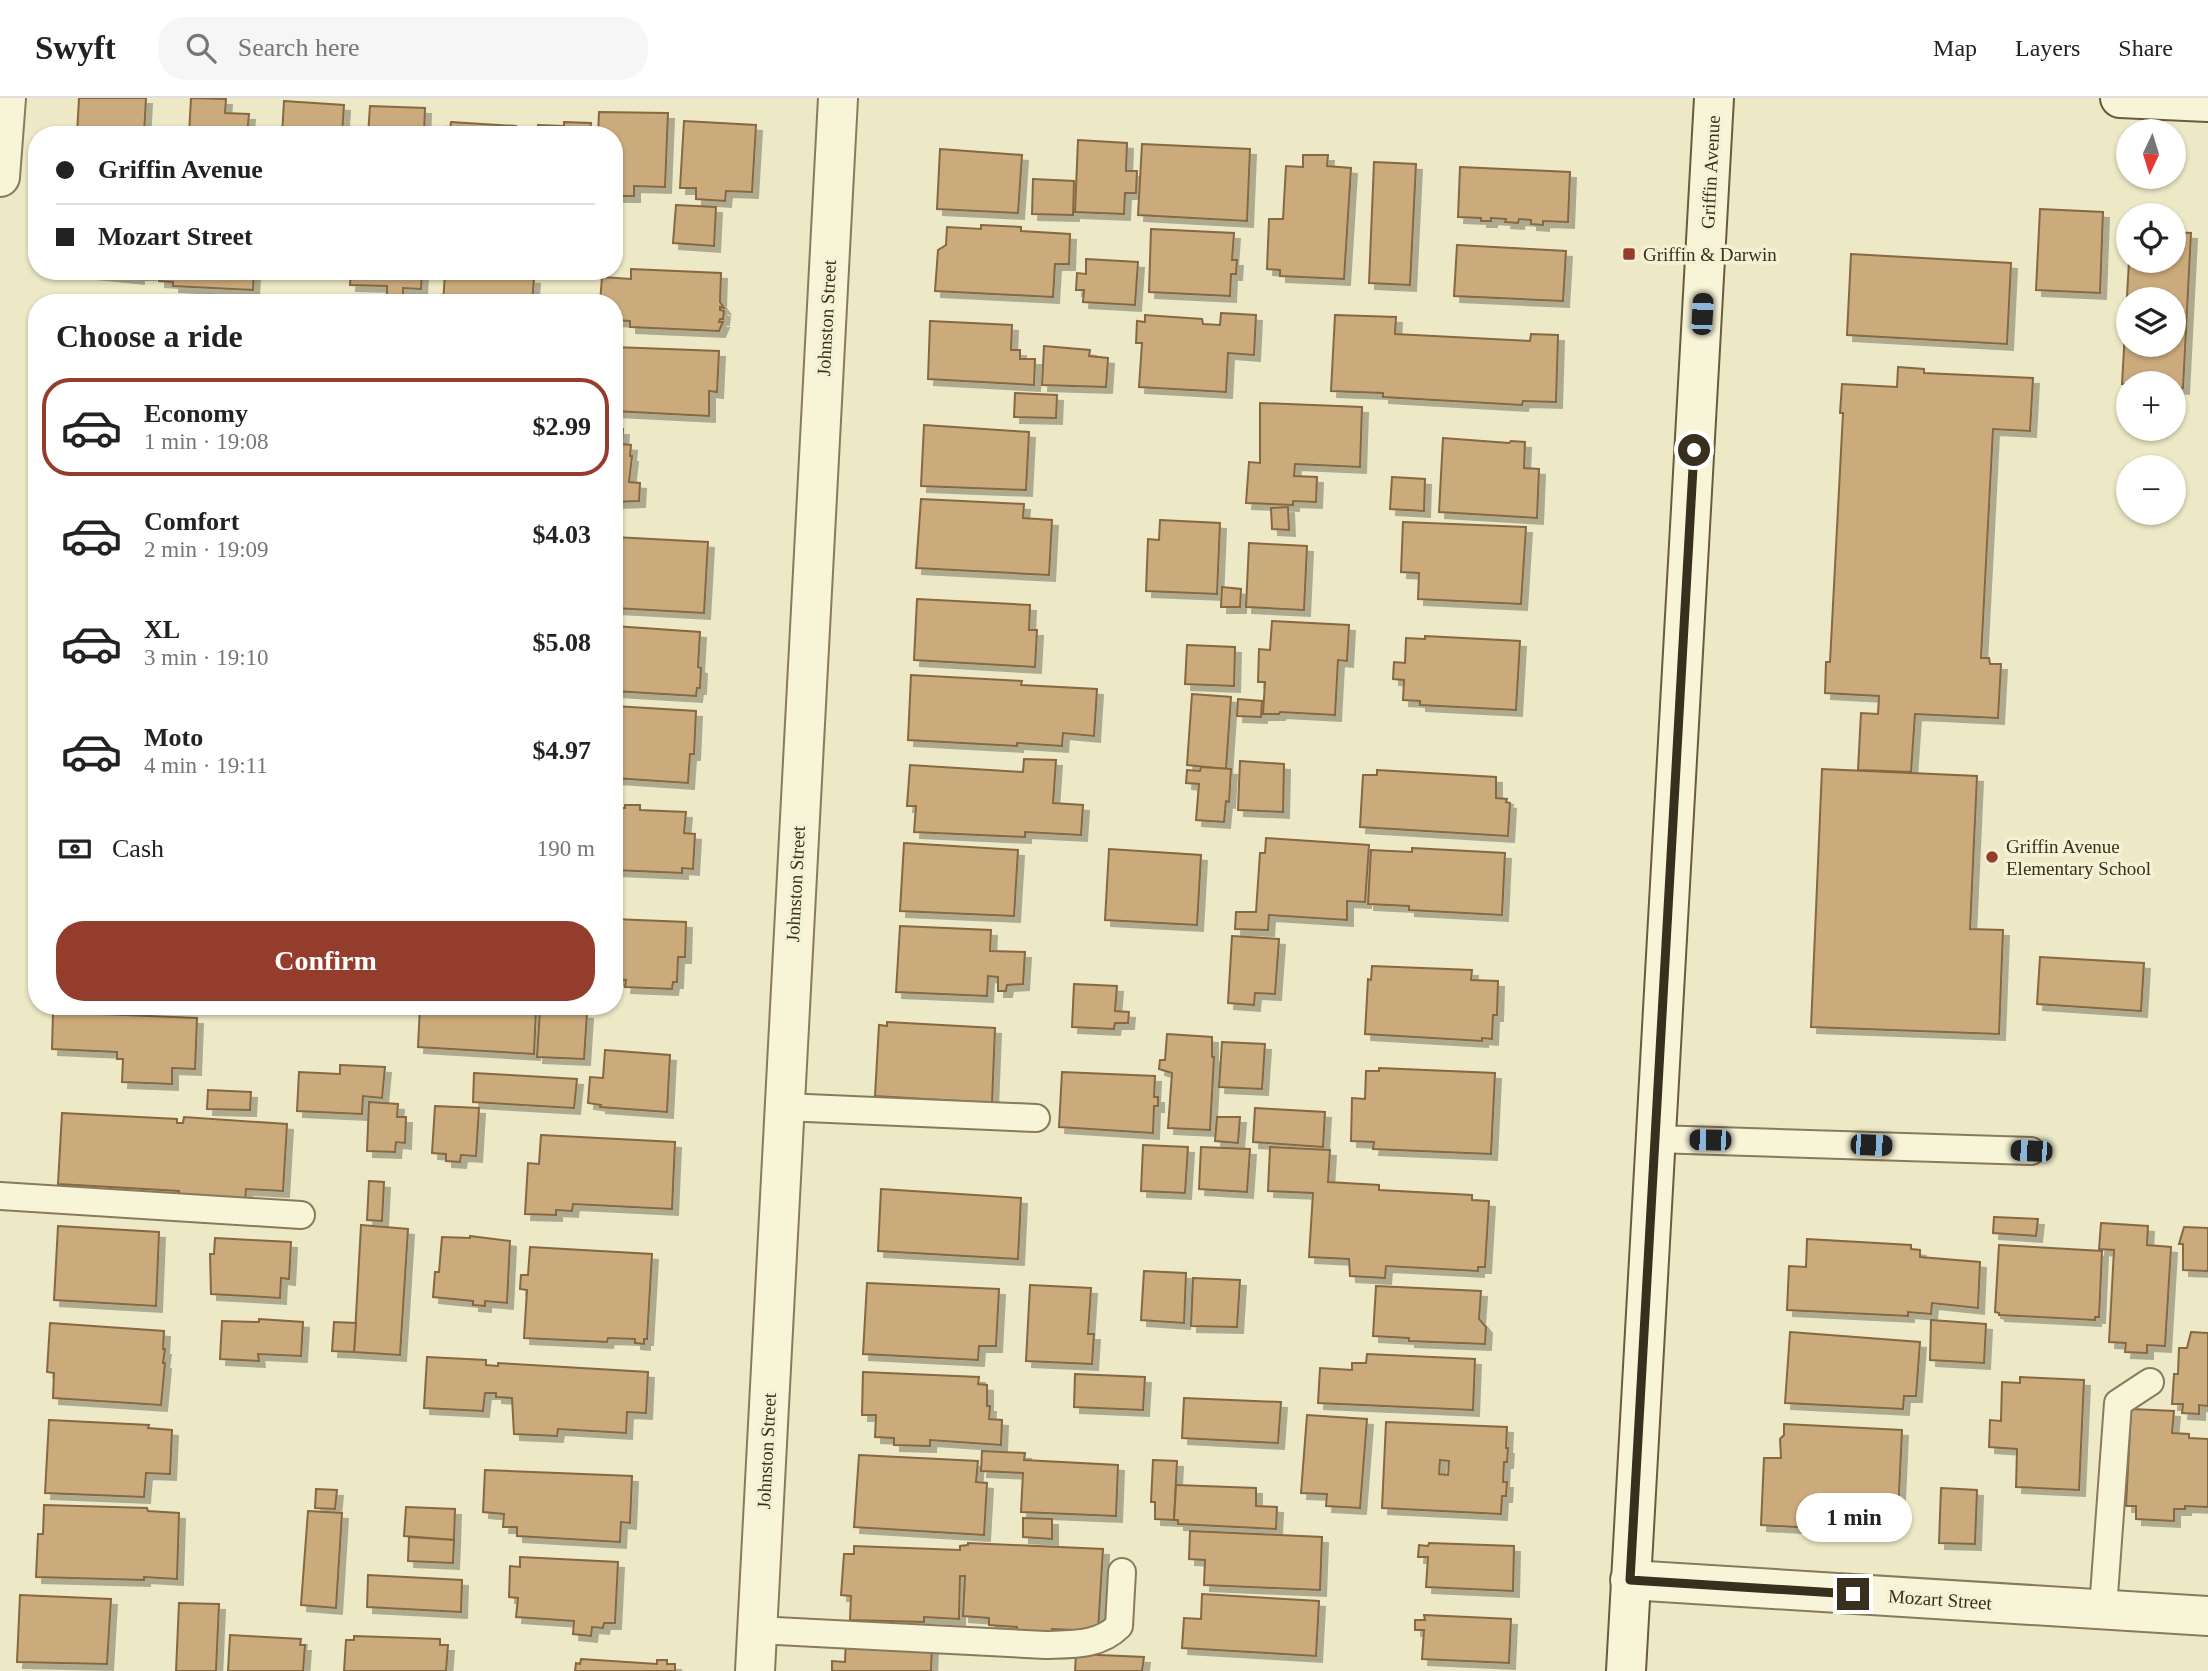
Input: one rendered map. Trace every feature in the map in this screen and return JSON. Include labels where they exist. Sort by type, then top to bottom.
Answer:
[{"type":"street","points":[[0,177],[6,98]]},
{"type":"street","name":"Johnston Street","points":[[755,1671],[838,98]]},
{"type":"street","name":"Griffin Avenue","points":[[1626,1671],[1714,98]]},
{"type":"street","points":[[2120,98],[2208,102]]},
{"type":"street","name":"Mozart Street","points":[[1630,1580],[2208,1616]]},
{"type":"lane","points":[[783,1107],[1036,1118]]},
{"type":"lane","points":[[1655,1139],[2031,1151]]},
{"type":"lane","points":[[0,1196],[301,1215]]},
{"type":"lane","points":[[2103,1609],[2119,1403],[2150,1382]]},
{"type":"lane","points":[[757,1630],[1045,1645],[1090,1643],[1111,1634],[1119,1626],[1122,1572]]},
{"type":"building","points":[[79,98],[146,98],[144,126],[77,126]]},
{"type":"building","points":[[191,98],[226,99],[225,113],[249,114],[248,126],[189,126]]},
{"type":"building","points":[[284,101],[344,105],[343,126],[283,126]]},
{"type":"building","points":[[370,106],[425,108],[424,126],[369,126]]},
{"type":"building","points":[[599,112],[668,113],[665,187],[634,186],[634,196],[623,196],[623,126],[598,126]]},
{"type":"building","points":[[684,121],[756,125],[752,192],[726,191],[725,201],[696,199],[696,188],[680,188]]},
{"type":"building","points":[[451,122],[516,126],[450,126]]},
{"type":"building","points":[[564,122],[591,123],[591,126],[564,126]]},
{"type":"building","points":[[1078,140],[1127,143],[1126,171],[1137,171],[1136,193],[1125,193],[1124,214],[1075,212]]},
{"type":"building","points":[[1142,144],[1250,149],[1247,221],[1138,215]]},
{"type":"building","points":[[940,149],[1022,155],[1018,213],[937,209]]},
{"type":"building","points":[[1303,155],[1328,155],[1327,166],[1351,168],[1344,279],[1280,276],[1280,270],[1267,269],[1269,219],[1283,219],[1286,166],[1303,167]]},
{"type":"building","points":[[1374,162],[1416,164],[1410,285],[1369,283]]},
{"type":"building","points":[[1460,167],[1570,172],[1568,222],[1543,221],[1543,225],[1531,224],[1531,220],[1519,219],[1518,223],[1505,222],[1506,219],[1491,218],[1491,221],[1481,221],[1481,218],[1458,217]]},
{"type":"building","points":[[1033,179],[1074,181],[1073,215],[1032,214]]},
{"type":"building","points":[[676,205],[716,207],[714,246],[673,243]]},
{"type":"building","points":[[2040,209],[2103,212],[2100,293],[2036,290]]},
{"type":"building","points":[[981,225],[1070,234],[1069,264],[1055,264],[1053,297],[935,291],[938,250],[946,245],[947,227],[981,229]]},
{"type":"building","points":[[1151,229],[1234,233],[1232,260],[1237,260],[1236,274],[1231,274],[1230,296],[1149,292]]},
{"type":"building","points":[[2186,233],[2191,233],[2186,330],[2186,287],[2128,287],[2128,273],[2186,273]]},
{"type":"building","points":[[1457,245],[1566,251],[1563,301],[1454,296]]},
{"type":"building","points":[[1851,254],[2011,263],[2007,344],[1847,335]]},
{"type":"building","points":[[1086,259],[1138,262],[1135,305],[1083,302],[1084,290],[1076,290],[1077,273],[1086,274]]},
{"type":"building","points":[[631,269],[721,273],[720,302],[724,308],[720,307],[720,310],[724,311],[723,319],[719,322],[723,322],[719,331],[630,327],[630,321],[623,321],[623,294],[601,294],[602,280],[631,279]]},
{"type":"building","points":[[254,280],[253,290],[173,286],[173,282],[159,281]]},
{"type":"building","points":[[350,280],[422,280],[421,289],[403,288],[403,294],[387,294],[387,286],[350,285]]},
{"type":"building","points":[[445,280],[534,280],[533,294],[444,294]]},
{"type":"building","points":[[1221,313],[1256,315],[1254,355],[1228,353],[1226,392],[1139,387],[1142,343],[1136,343],[1137,321],[1145,322],[1145,315],[1202,319],[1203,324],[1220,325]]},
{"type":"building","points":[[1335,315],[1396,317],[1395,334],[1530,341],[1531,334],[1558,335],[1556,402],[1523,401],[1522,405],[1383,397],[1383,393],[1331,391]]},
{"type":"building","points":[[930,321],[1012,325],[1011,350],[1020,350],[1020,359],[1035,359],[1034,385],[928,379]]},
{"type":"building","points":[[1044,346],[1090,350],[1089,356],[1108,358],[1106,387],[1042,385]]},
{"type":"building","points":[[623,347],[719,351],[717,392],[709,391],[709,416],[623,411]]},
{"type":"building","points":[[2124,357],[2185,357],[2184,371],[2123,371]]},
{"type":"building","points":[[1898,367],[1924,369],[1924,373],[2033,378],[2030,431],[1993,429],[1981,658],[1989,658],[1990,664],[2001,664],[1998,718],[1915,714],[1911,772],[1858,770],[1861,713],[1878,714],[1879,696],[1825,693],[1826,662],[1830,662],[1843,413],[1840,413],[1842,384],[1897,387]]},
{"type":"building","points":[[1015,393],[1057,395],[1056,418],[1014,417]]},
{"type":"building","points":[[1260,403],[1362,407],[1360,467],[1295,464],[1294,476],[1317,477],[1316,502],[1293,501],[1293,505],[1246,503],[1249,462],[1260,463]]},
{"type":"building","points":[[924,425],[1029,432],[1026,490],[921,486]]},
{"type":"building","points":[[1443,438],[1525,442],[1524,468],[1539,469],[1537,518],[1439,512]]},
{"type":"building","points":[[623,444],[631,445],[629,482],[640,483],[639,501],[623,502]]},
{"type":"building","points":[[1392,477],[1425,479],[1424,511],[1390,509]]},
{"type":"building","points":[[921,499],[1024,504],[1023,518],[1052,520],[1049,575],[916,568]]},
{"type":"building","points":[[1288,507],[1289,530],[1272,529],[1271,508]]},
{"type":"building","points":[[1160,520],[1220,523],[1217,594],[1146,591],[1148,539],[1159,540]]},
{"type":"building","points":[[1403,522],[1526,527],[1521,604],[1418,599],[1419,573],[1401,572]]},
{"type":"building","points":[[623,537],[708,542],[704,613],[623,608]]},
{"type":"building","points":[[1249,543],[1307,546],[1304,610],[1246,607]]},
{"type":"building","points":[[1222,587],[1241,589],[1240,607],[1221,607]]},
{"type":"building","points":[[917,599],[1030,605],[1029,630],[1037,630],[1035,667],[914,660]]},
{"type":"building","points":[[1272,621],[1349,625],[1347,661],[1338,660],[1335,715],[1280,712],[1263,714],[1265,682],[1258,682],[1259,649],[1270,650]]},
{"type":"building","points":[[623,627],[700,632],[700,688],[697,688],[696,696],[623,692]]},
{"type":"building","points":[[1425,636],[1520,641],[1516,710],[1420,705],[1420,701],[1403,700],[1404,680],[1393,679],[1394,662],[1405,663],[1406,638],[1425,639]]},
{"type":"building","points":[[1187,645],[1235,647],[1234,686],[1185,684]]},
{"type":"building","points":[[911,675],[1022,681],[1021,685],[1097,689],[1094,736],[1063,733],[1062,746],[908,740]]},
{"type":"building","points":[[1192,694],[1231,697],[1226,769],[1187,765]]},
{"type":"building","points":[[1238,699],[1262,701],[1261,717],[1237,716]]},
{"type":"building","points":[[623,707],[696,711],[694,754],[690,754],[688,783],[623,779]]},
{"type":"building","points":[[1024,759],[1056,760],[1053,803],[1083,805],[1081,835],[1025,832],[1025,837],[914,832],[916,806],[907,806],[910,765],[1023,772]]},
{"type":"building","points":[[1240,761],[1284,764],[1283,812],[1238,810]]},
{"type":"building","points":[[1201,767],[1231,769],[1229,802],[1226,801],[1224,822],[1196,820],[1199,784],[1186,783],[1187,770],[1200,771]]},
{"type":"building","points":[[1822,769],[1977,776],[1970,929],[2003,930],[1999,1034],[1811,1027]]},
{"type":"building","points":[[1377,770],[1496,777],[1496,798],[1507,799],[1506,802],[1510,803],[1508,836],[1360,827],[1363,775],[1377,775]]},
{"type":"building","points":[[625,805],[640,805],[640,810],[686,812],[684,833],[695,834],[693,869],[682,868],[682,873],[623,870]]},
{"type":"building","points":[[1266,838],[1369,845],[1365,902],[1347,901],[1347,920],[1269,915],[1268,930],[1235,929],[1236,912],[1256,912],[1260,853],[1265,853]]},
{"type":"building","points":[[904,843],[1018,850],[1014,916],[900,911]]},
{"type":"building","points":[[1412,848],[1505,853],[1502,915],[1409,910],[1409,906],[1368,904],[1371,850],[1412,852]]},
{"type":"building","points":[[1109,849],[1201,855],[1197,925],[1105,920]]},
{"type":"building","points":[[623,919],[686,922],[685,957],[678,957],[677,982],[673,982],[672,989],[625,987],[626,980],[623,980]]},
{"type":"building","points":[[900,926],[991,930],[990,951],[1025,952],[1023,984],[1007,985],[1006,991],[998,991],[998,977],[988,976],[987,996],[896,992]]},
{"type":"building","points":[[1232,936],[1279,939],[1275,994],[1255,993],[1254,1005],[1228,1003]]},
{"type":"building","points":[[2040,957],[2144,963],[2141,1011],[2037,1004]]},
{"type":"building","points":[[1372,966],[1472,970],[1471,980],[1498,981],[1497,1015],[1493,1015],[1492,1039],[1482,1038],[1482,1041],[1365,1034],[1368,979],[1371,980]]},
{"type":"building","points":[[1074,984],[1117,986],[1115,1011],[1129,1012],[1128,1023],[1115,1023],[1114,1029],[1072,1027]]},
{"type":"building","points":[[53,1015],[197,1018],[195,1069],[172,1068],[172,1084],[122,1082],[123,1059],[117,1059],[117,1052],[52,1049]]},
{"type":"building","points":[[420,1015],[536,1015],[534,1054],[418,1047]]},
{"type":"building","points":[[540,1015],[587,1015],[584,1059],[537,1057]]},
{"type":"building","points":[[887,1022],[995,1028],[992,1103],[875,1096],[879,1025],[887,1026]]},
{"type":"building","points":[[1167,1034],[1212,1037],[1214,1057],[1210,1130],[1168,1128],[1172,1073],[1159,1069],[1160,1060],[1165,1060]]},
{"type":"building","points":[[1222,1042],[1265,1044],[1262,1089],[1219,1087]]},
{"type":"building","points":[[605,1050],[670,1055],[667,1112],[600,1107],[601,1105],[588,1103],[590,1077],[603,1078]]},
{"type":"building","points":[[340,1065],[385,1067],[382,1098],[363,1096],[362,1114],[297,1111],[299,1072],[340,1074]]},
{"type":"building","points":[[1379,1068],[1495,1073],[1491,1154],[1373,1149],[1374,1142],[1351,1141],[1352,1098],[1365,1099],[1366,1071],[1379,1071]]},
{"type":"building","points":[[1062,1072],[1155,1076],[1154,1097],[1158,1097],[1158,1106],[1154,1106],[1153,1133],[1059,1127]]},
{"type":"building","points":[[474,1073],[577,1079],[574,1108],[473,1102]]},
{"type":"building","points":[[208,1090],[251,1092],[250,1110],[207,1109]]},
{"type":"building","points":[[369,1102],[398,1104],[397,1117],[406,1117],[405,1143],[396,1142],[395,1152],[367,1151]]},
{"type":"building","points":[[435,1106],[479,1108],[476,1156],[461,1155],[460,1162],[446,1161],[446,1154],[432,1153]]},
{"type":"building","points":[[1255,1108],[1325,1112],[1323,1147],[1253,1142]]},
{"type":"building","points":[[62,1113],[177,1119],[177,1123],[183,1123],[184,1117],[287,1124],[283,1191],[246,1189],[245,1202],[179,1197],[179,1191],[58,1184]]},
{"type":"building","points":[[1217,1117],[1240,1117],[1238,1143],[1215,1141]]},
{"type":"building","points":[[541,1135],[675,1142],[672,1209],[573,1204],[572,1211],[556,1210],[556,1215],[525,1214],[528,1163],[539,1164]]},
{"type":"building","points":[[1143,1145],[1188,1147],[1185,1193],[1141,1191]]},
{"type":"building","points":[[1201,1147],[1250,1149],[1247,1192],[1199,1189]]},
{"type":"building","points":[[1270,1147],[1330,1150],[1328,1182],[1379,1185],[1379,1190],[1472,1195],[1472,1200],[1489,1201],[1485,1267],[1478,1267],[1478,1271],[1386,1266],[1385,1278],[1350,1276],[1349,1259],[1309,1257],[1313,1193],[1268,1191]]},
{"type":"building","points":[[369,1181],[384,1182],[382,1221],[367,1220]]},
{"type":"building","points":[[881,1189],[1021,1198],[1018,1259],[878,1251]]},
{"type":"building","points":[[1994,1217],[2038,1219],[2036,1236],[1993,1233]]},
{"type":"building","points":[[2101,1223],[2148,1226],[2147,1245],[2171,1247],[2165,1346],[2147,1345],[2147,1353],[2125,1352],[2126,1343],[2109,1342],[2114,1250],[2099,1249]]},
{"type":"building","points":[[361,1225],[408,1229],[400,1355],[354,1352]]},
{"type":"building","points":[[58,1226],[159,1232],[156,1306],[54,1300]]},
{"type":"building","points":[[2184,1227],[2208,1228],[2208,1271],[2183,1270],[2183,1244],[2179,1244]]},
{"type":"building","points":[[470,1236],[510,1241],[507,1303],[485,1301],[485,1306],[473,1305],[473,1301],[433,1297],[435,1272],[439,1272],[442,1237]]},
{"type":"building","points":[[215,1238],[291,1242],[289,1279],[281,1278],[280,1298],[211,1294],[210,1254],[214,1254]]},
{"type":"building","points":[[1807,1239],[1911,1245],[1911,1249],[1920,1250],[1920,1257],[1980,1262],[1978,1308],[1932,1303],[1931,1314],[1908,1312],[1908,1316],[1787,1310],[1789,1266],[1806,1267]]},
{"type":"building","points":[[1999,1245],[2102,1251],[2099,1317],[2095,1317],[2095,1320],[1999,1315],[1995,1312]]},
{"type":"building","points":[[530,1247],[652,1254],[647,1339],[644,1339],[644,1344],[635,1343],[635,1339],[608,1338],[607,1342],[524,1338],[527,1290],[520,1289],[521,1275],[528,1275]]},
{"type":"building","points":[[1144,1271],[1186,1273],[1184,1323],[1141,1320]]},
{"type":"building","points":[[1193,1278],[1240,1280],[1237,1327],[1191,1326]]},
{"type":"building","points":[[867,1283],[999,1289],[996,1346],[979,1346],[978,1360],[863,1354]]},
{"type":"building","points":[[1030,1285],[1091,1288],[1088,1334],[1094,1334],[1092,1364],[1026,1361]]},
{"type":"building","points":[[1376,1286],[1481,1291],[1479,1319],[1486,1327],[1485,1344],[1409,1341],[1409,1338],[1373,1336]]},
{"type":"building","points":[[259,1319],[303,1322],[301,1356],[258,1354],[259,1361],[220,1359],[222,1321],[259,1322]]},
{"type":"building","points":[[1931,1320],[1986,1324],[1984,1363],[1930,1360]]},
{"type":"building","points":[[334,1322],[356,1323],[354,1352],[332,1351]]},
{"type":"building","points":[[50,1323],[164,1331],[165,1363],[161,1405],[53,1398],[54,1373],[47,1372]]},
{"type":"building","points":[[1790,1332],[1920,1342],[1916,1396],[1904,1396],[1903,1409],[1785,1403]]},
{"type":"building","points":[[2191,1332],[2208,1333],[2208,1406],[2199,1405],[2199,1414],[2182,1413],[2183,1404],[2172,1404],[2174,1374],[2178,1374],[2179,1348],[2187,1348]]},
{"type":"building","points":[[1367,1354],[1475,1359],[1473,1410],[1318,1403],[1320,1368],[1352,1370],[1352,1363],[1366,1363]]},
{"type":"building","points":[[427,1357],[486,1360],[486,1365],[498,1366],[498,1363],[648,1372],[646,1413],[627,1412],[626,1433],[558,1429],[557,1436],[514,1434],[512,1398],[496,1397],[496,1393],[485,1393],[483,1411],[424,1408]]},
{"type":"building","points":[[863,1372],[979,1377],[978,1384],[987,1385],[989,1419],[1002,1420],[1001,1445],[930,1440],[930,1446],[894,1445],[894,1438],[875,1437],[876,1415],[862,1415]]},
{"type":"building","points":[[1075,1374],[1145,1377],[1143,1410],[1074,1407]]},
{"type":"building","points":[[2020,1377],[2084,1380],[2079,1490],[2016,1487],[2017,1449],[1989,1447],[1990,1420],[2001,1421],[2002,1382],[2020,1383]]},
{"type":"building","points":[[1184,1398],[1281,1402],[1278,1443],[1182,1438]]},
{"type":"building","points":[[2131,1409],[2174,1411],[2172,1433],[2189,1434],[2189,1438],[2208,1439],[2208,1507],[2185,1506],[2185,1509],[2174,1509],[2174,1521],[2136,1519],[2136,1506],[2126,1506]]},
{"type":"building","points":[[1307,1415],[1367,1419],[1360,1508],[1326,1506],[1327,1494],[1301,1493]]},
{"type":"building","points":[[49,1420],[149,1425],[148,1428],[172,1430],[170,1474],[146,1473],[144,1497],[45,1493]]},
{"type":"building","points":[[1386,1422],[1507,1427],[1507,1462],[1504,1462],[1503,1482],[1507,1482],[1506,1496],[1502,1496],[1501,1514],[1382,1508]],"holes":[[[1440,1460],[1449,1461],[1448,1475],[1439,1474]]]},
{"type":"building","points":[[1784,1424],[1902,1430],[1898,1515],[1886,1514],[1886,1523],[1828,1520],[1828,1529],[1761,1525],[1764,1458],[1781,1458],[1780,1439],[1784,1435]]},
{"type":"building","points":[[982,1451],[1025,1453],[1024,1460],[1118,1465],[1116,1516],[1021,1512],[1023,1473],[981,1471]]},
{"type":"building","points":[[859,1455],[978,1461],[976,1482],[987,1483],[984,1535],[854,1527]]},
{"type":"building","points":[[1153,1460],[1177,1461],[1174,1520],[1155,1519],[1155,1502],[1151,1502]]},
{"type":"building","points":[[485,1470],[632,1476],[630,1523],[621,1522],[620,1542],[517,1536],[517,1527],[503,1527],[504,1514],[483,1512]]},
{"type":"building","points":[[1176,1485],[1256,1488],[1256,1506],[1277,1507],[1276,1529],[1178,1524],[1178,1520],[1174,1520]]},
{"type":"building","points":[[1941,1488],[1977,1490],[1975,1544],[1939,1543]]},
{"type":"building","points":[[316,1489],[337,1490],[335,1509],[315,1508]]},
{"type":"building","points":[[44,1505],[147,1508],[148,1511],[179,1513],[177,1579],[36,1577],[38,1534],[43,1534]]},
{"type":"building","points":[[406,1507],[455,1509],[454,1540],[404,1536]]},
{"type":"building","points":[[308,1511],[342,1513],[336,1608],[301,1605]]},
{"type":"building","points":[[1023,1518],[1052,1519],[1052,1539],[1023,1537]]},
{"type":"building","points":[[1190,1531],[1322,1537],[1320,1590],[1204,1585],[1205,1560],[1189,1559]]},
{"type":"building","points":[[409,1537],[454,1540],[453,1563],[408,1561]]},
{"type":"building","points":[[968,1543],[1103,1549],[1098,1631],[1052,1629],[1051,1637],[1017,1635],[1017,1627],[989,1625],[989,1618],[963,1616],[965,1576],[960,1576],[959,1619],[924,1617],[924,1622],[850,1620],[851,1596],[841,1595],[844,1554],[854,1554],[854,1546],[960,1550],[960,1546]]},
{"type":"building","points":[[1429,1543],[1514,1546],[1513,1591],[1426,1587],[1428,1557],[1418,1557],[1419,1545],[1428,1546]]},
{"type":"building","points":[[520,1557],[618,1562],[615,1623],[604,1623],[603,1628],[592,1627],[591,1636],[573,1634],[574,1621],[516,1617],[518,1598],[509,1597],[510,1566],[520,1567]]},
{"type":"building","points":[[368,1575],[462,1580],[461,1612],[367,1607]]},
{"type":"building","points":[[1202,1594],[1319,1601],[1316,1656],[1182,1648],[1184,1618],[1201,1619]]},
{"type":"building","points":[[20,1595],[111,1599],[107,1664],[17,1662]]},
{"type":"building","points":[[179,1603],[219,1604],[216,1671],[176,1671]]},
{"type":"building","points":[[1424,1615],[1511,1619],[1509,1663],[1422,1659],[1424,1630],[1415,1630],[1415,1620],[1425,1620]]},
{"type":"building","points":[[230,1635],[301,1639],[300,1645],[305,1645],[303,1671],[228,1671]]},
{"type":"building","points":[[354,1636],[440,1639],[440,1645],[448,1645],[446,1671],[344,1671],[346,1640],[354,1640]]},
{"type":"building","points":[[846,1636],[932,1646],[931,1671],[832,1671],[832,1661],[845,1662]]},
{"type":"building","points":[[1076,1654],[1144,1657],[1142,1671],[1075,1671]]},
{"type":"building","points":[[581,1659],[657,1664],[657,1660],[667,1660],[667,1664],[675,1664],[675,1671],[575,1671],[576,1663],[580,1664]]},
{"type":"place","name":"Griffin & Darwin","points":[[1629,254]]},
{"type":"place","name":"Griffin Avenue Elementary School","points":[[1992,857]]},
{"type":"route","points":[[1694,450],[1630,1580],[1853,1594]]}]
